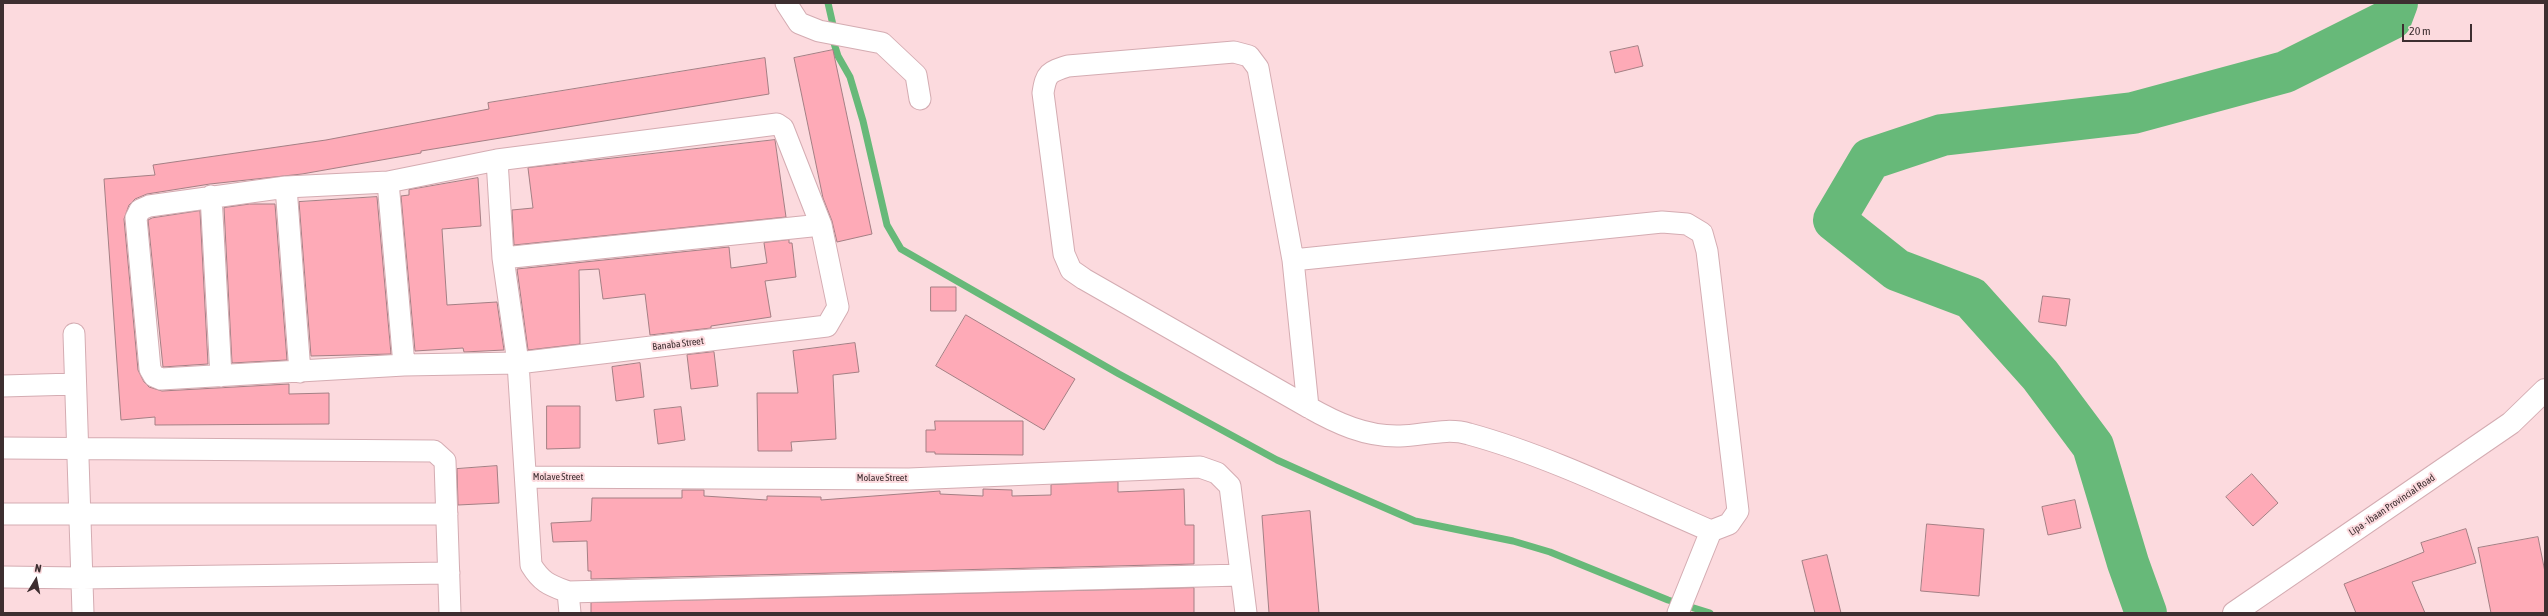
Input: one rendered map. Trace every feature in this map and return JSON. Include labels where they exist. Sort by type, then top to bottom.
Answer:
[{"type":"main road","name":"Lipa - Ibaan Provincial Road","points":[[2234,613],[2511,423],[2545,390]]},
{"type":"street","points":[[786,3],[799,23],[819,31],[882,43],[916,76],[920,99]]},
{"type":"street","points":[[1293,260],[1662,222],[1687,224],[1702,233],[1707,251],[1738,511],[1729,524],[1711,531],[1510,446],[1467,433],[1441,432],[1399,436],[1370,433],[1338,424],[1308,407],[1084,279],[1071,270],[1063,248],[1043,93],[1045,80],[1051,71],[1068,66],[1234,52],[1249,56],[1258,68],[1293,260],[1308,407]]},
{"type":"street","name":"Banaba Street","points":[[777,124],[784,128],[821,225],[838,307],[827,326],[518,363],[404,365],[161,379],[154,376],[150,369],[136,218],[140,210],[149,206],[211,196],[286,187],[388,182],[497,160],[777,124]]},
{"type":"street","points":[[497,160],[503,258],[518,363],[527,477],[531,565],[540,579],[568,592],[1241,575],[1246,613]]},
{"type":"street","points":[[388,182],[404,365]]},
{"type":"street","points":[[286,187],[300,372]]},
{"type":"street","points":[[211,196],[221,376]]},
{"type":"street","points":[[503,258],[821,225]]},
{"type":"street","points":[[74,334],[79,448],[83,613]]},
{"type":"street","points":[[3,386],[75,384]]},
{"type":"street","points":[[3,448],[434,452],[445,461],[450,613]]},
{"type":"street","name":"Molave Street","points":[[527,477],[909,479],[1200,467],[1217,473],[1230,486],[1241,575]]},
{"type":"street","points":[[3,514],[447,514]]},
{"type":"street","points":[[1678,613],[1711,531]]},
{"type":"street","points":[[3,577],[82,578],[449,573]]},
{"type":"street","points":[[568,592],[570,613]]},
{"type":"building","points":[[1638,46],[1643,66],[1615,73],[1610,52]]},
{"type":"building","points":[[833,50],[872,234],[837,242],[832,221],[823,198],[794,58]]},
{"type":"building","points":[[765,58],[769,94],[421,151],[421,153],[302,174],[210,184],[147,194],[135,199],[129,205],[124,219],[138,370],[144,382],[149,387],[162,391],[289,384],[289,394],[329,393],[329,424],[155,425],[155,417],[121,420],[104,179],[155,175],[153,165],[326,140],[489,109],[488,103]]},
{"type":"building","points":[[775,140],[786,217],[514,245],[512,210],[533,208],[528,168]]},
{"type":"building","points":[[478,178],[481,226],[442,229],[447,305],[497,302],[504,350],[464,352],[463,348],[415,351],[401,196],[409,195],[409,190]]},
{"type":"building","points":[[377,197],[391,354],[311,356],[299,202]]},
{"type":"building","points":[[250,204],[275,204],[287,360],[232,363],[224,208]]},
{"type":"building","points":[[200,211],[208,364],[163,367],[148,220],[152,218]]},
{"type":"building","points":[[789,240],[789,243],[792,243],[796,277],[765,281],[771,317],[711,326],[711,328],[650,335],[645,294],[603,299],[599,269],[579,270],[580,344],[528,350],[517,269],[729,247],[731,268],[767,263],[764,243]]},
{"type":"building","points":[[931,287],[956,287],[956,311],[931,311]]},
{"type":"building","points":[[2043,296],[2070,299],[2066,326],[2039,322]]},
{"type":"building","points":[[966,315],[1075,379],[1044,430],[936,366]]},
{"type":"building","points":[[855,343],[859,372],[833,375],[836,439],[791,442],[792,451],[758,451],[757,393],[798,393],[793,351]]},
{"type":"building","points":[[714,352],[718,386],[691,389],[687,355]]},
{"type":"building","points":[[640,363],[644,397],[616,401],[612,367]]},
{"type":"building","points":[[547,406],[580,406],[580,448],[547,449]]},
{"type":"building","points":[[681,407],[685,440],[658,444],[654,410]]},
{"type":"building","points":[[935,421],[1023,421],[1023,455],[935,454],[935,452],[926,452],[926,430],[935,430]]},
{"type":"building","points":[[497,466],[499,503],[458,505],[457,469]]},
{"type":"building","points":[[2252,474],[2278,503],[2253,526],[2226,497]]},
{"type":"building","points":[[1118,482],[1118,492],[1184,489],[1185,525],[1194,525],[1194,564],[591,579],[591,571],[588,571],[587,541],[553,542],[551,523],[591,521],[592,498],[682,498],[682,490],[704,490],[704,496],[767,500],[767,496],[821,497],[821,500],[940,491],[940,494],[983,496],[983,489],[1012,490],[1012,496],[1051,495],[1051,485]]},
{"type":"building","points":[[2075,500],[2081,528],[2048,535],[2042,507]]},
{"type":"building","points":[[1310,511],[1319,613],[1269,613],[1262,516]]},
{"type":"building","points":[[1927,524],[1984,529],[1979,596],[1921,591]]},
{"type":"building","points":[[2466,529],[2476,563],[2412,582],[2425,613],[2356,613],[2344,584],[2424,552],[2421,543]]},
{"type":"building","points":[[2538,537],[2545,572],[2545,613],[2491,613],[2478,548]]},
{"type":"building","points":[[1827,555],[1841,613],[1815,613],[1802,561]]},
{"type":"building","points":[[1194,588],[1194,613],[591,613],[591,603]]},
{"type":"waterway","points":[[828,3],[833,25]]},
{"type":"waterway","points":[[2146,613],[2128,563],[2093,446],[2040,375],[1971,298],[1897,270],[1834,220],[1870,159],[1942,135],[2133,113],[2285,72],[2391,19],[2397,3]]},
{"type":"waterway","points":[[833,40],[838,56],[850,77],[863,121],[887,225],[901,249],[1119,374],[1277,460],[1337,487],[1415,521],[1513,541],[1550,552],[1668,600],[1710,613]]}]
